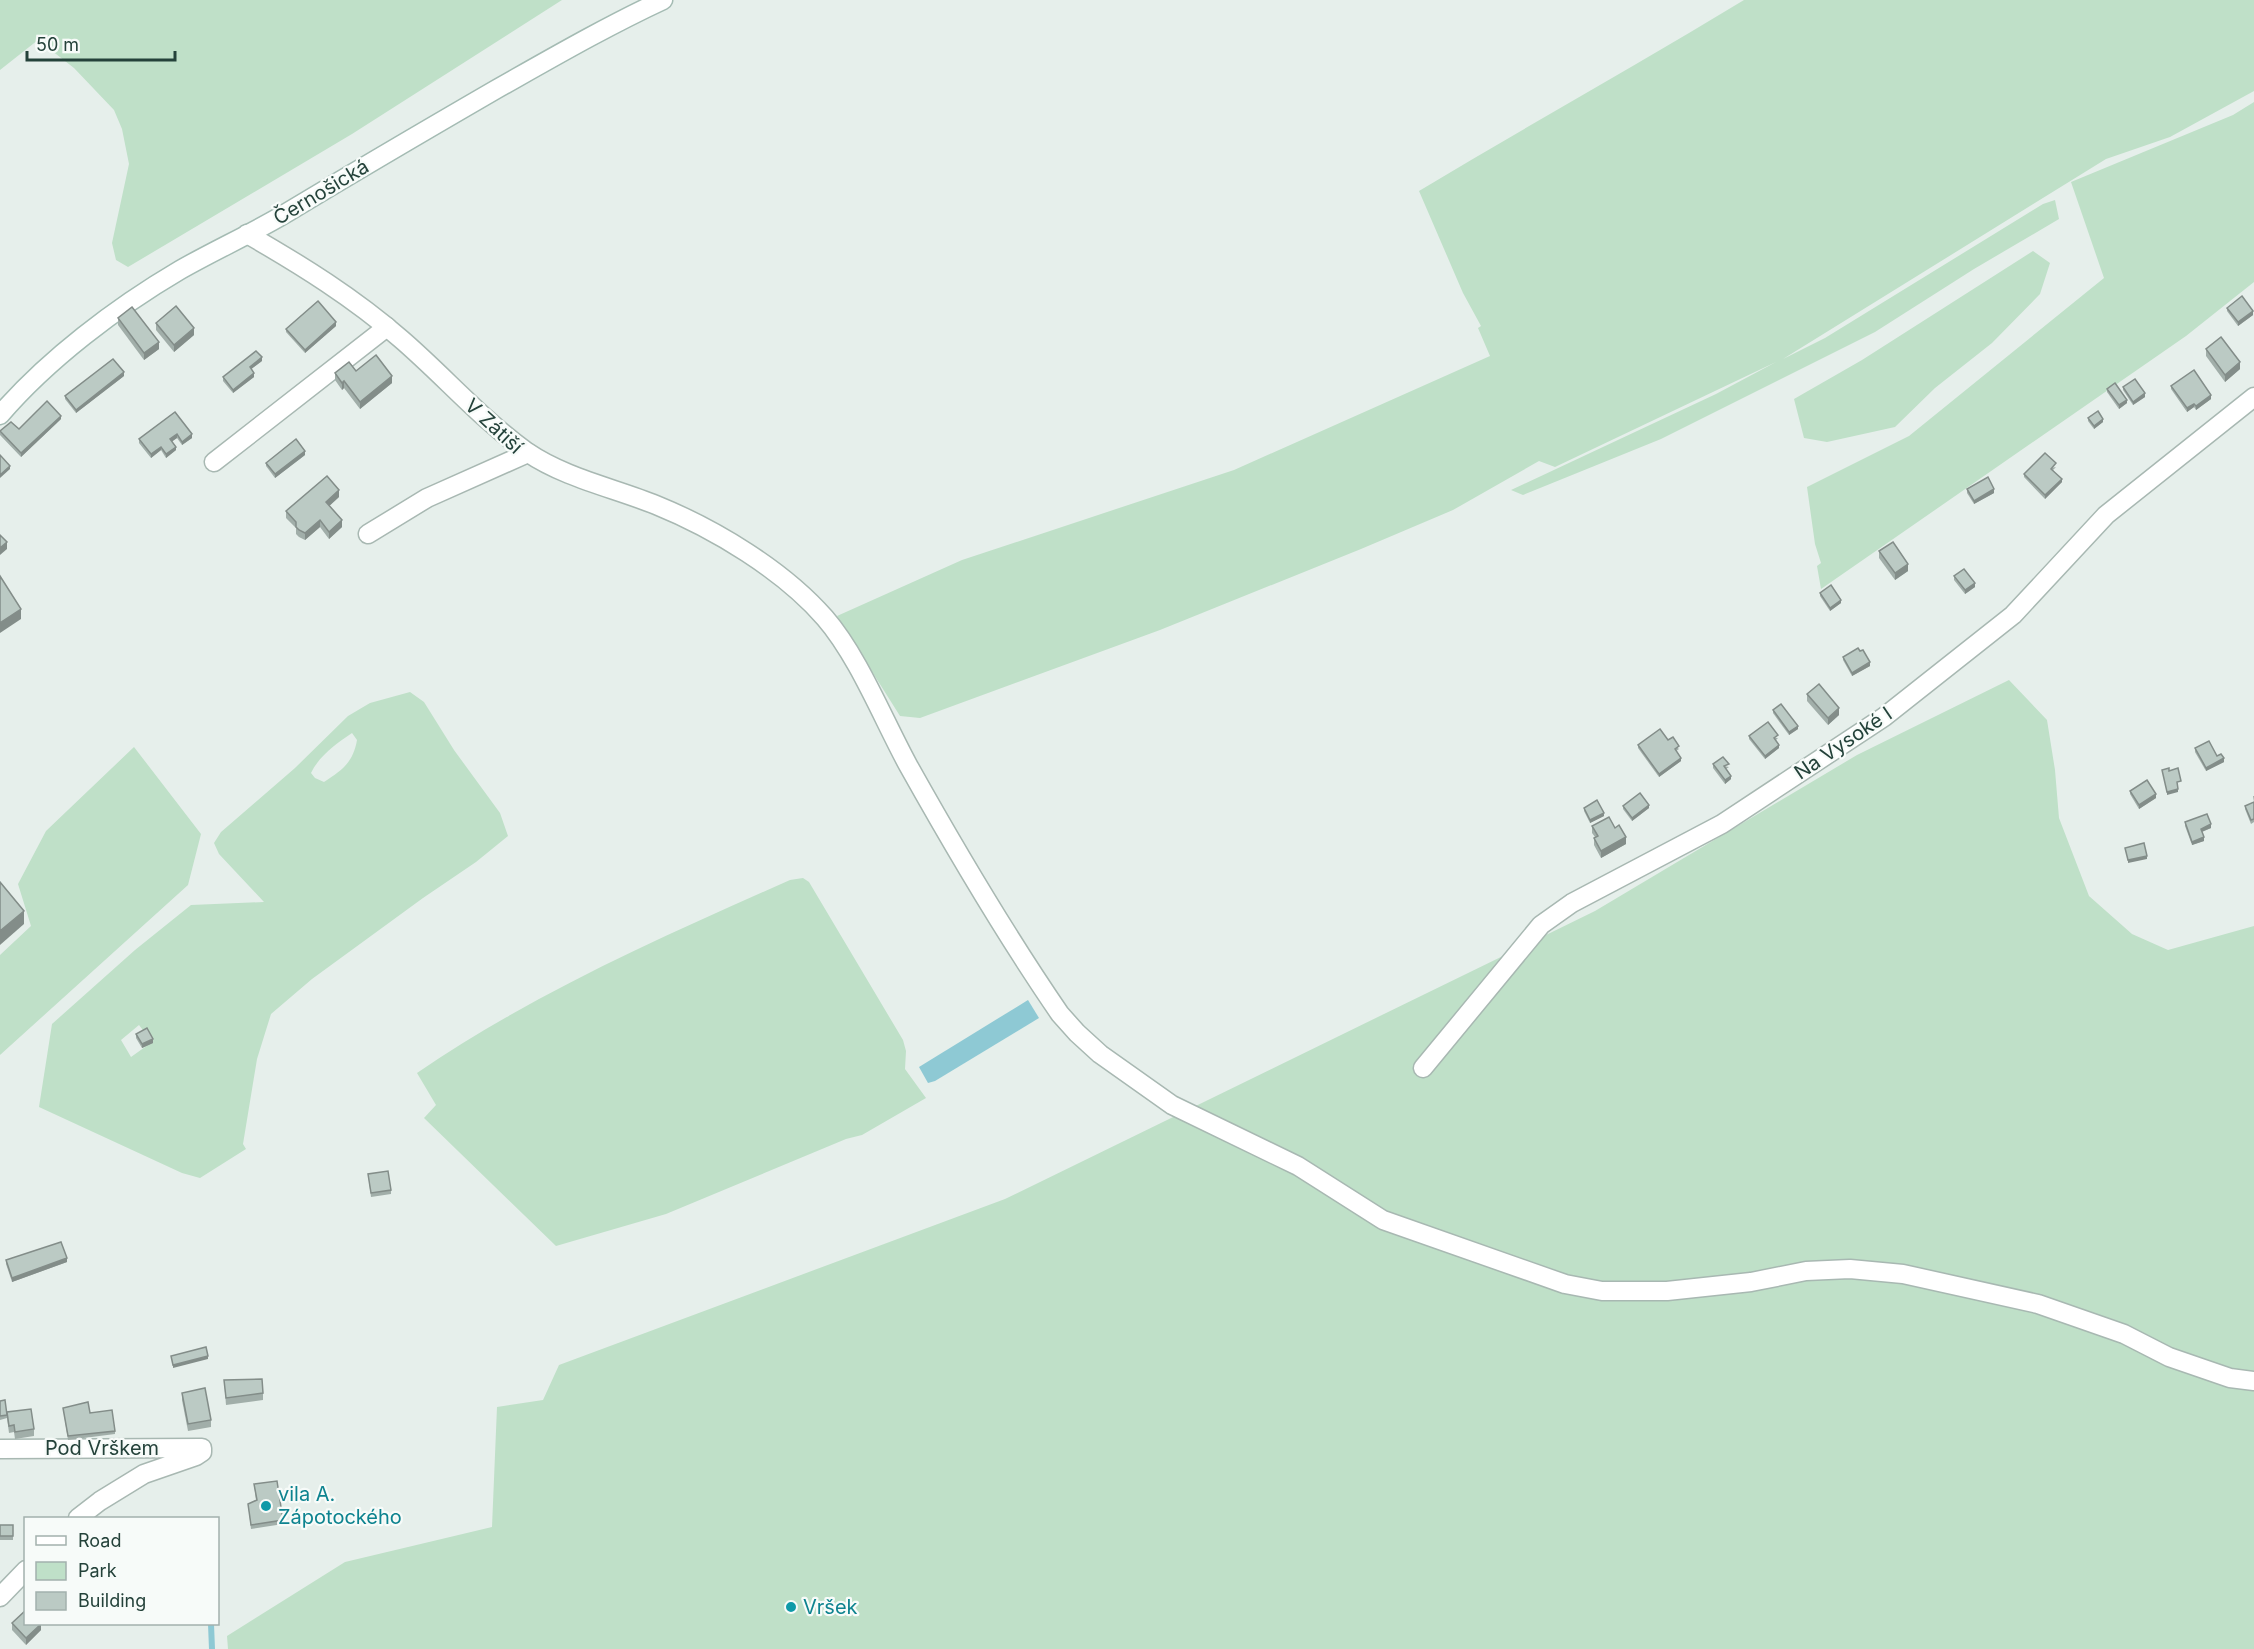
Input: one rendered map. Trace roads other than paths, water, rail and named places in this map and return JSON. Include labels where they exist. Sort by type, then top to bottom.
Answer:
[{"type":"street","name":"Černošická","points":[[0,415],[48,367],[115,312],[178,271],[247,234],[546,61],[663,0]]},
{"type":"street","name":"V Zátiší","points":[[247,234],[317,275],[387,327],[466,401],[528,453],[436,494],[368,534]]},
{"type":"street","points":[[214,462],[387,327]]},
{"type":"street","name":"Na Vysoké I","points":[[1423,1068],[1541,925],[1572,903],[1722,824],[1884,717],[2013,615],[2106,514],[2254,398]]},
{"type":"street","points":[[528,453],[574,475],[657,506],[698,525],[742,551],[795,589],[826,620],[846,648],[934,812],[1040,985],[1060,1014],[1077,1033],[1100,1054],[1172,1105],[1298,1166],[1383,1220],[1565,1284],[1602,1291],[1667,1291],[1699,1288],[1751,1282],[1806,1271],[1850,1269],[1903,1274],[2038,1304],[2124,1334],[2179,1360],[2230,1378],[2254,1382]]},
{"type":"street","name":"Pod Vrškem","points":[[0,1449],[196,1447],[203,1450],[196,1456],[144,1474],[100,1501],[79,1517]]},
{"type":"street","points":[[0,1597],[24,1572]]},
{"type":"water","points":[[1028,1000],[1039,1018],[935,1081],[928,1083],[919,1067]]},
{"type":"waterway","points":[[211,1625],[212,1649]]},
{"type":"place","name":"vila A. Zápotockého","points":[[266,1506]]},
{"type":"place","name":"Vršek","points":[[791,1607]]}]
